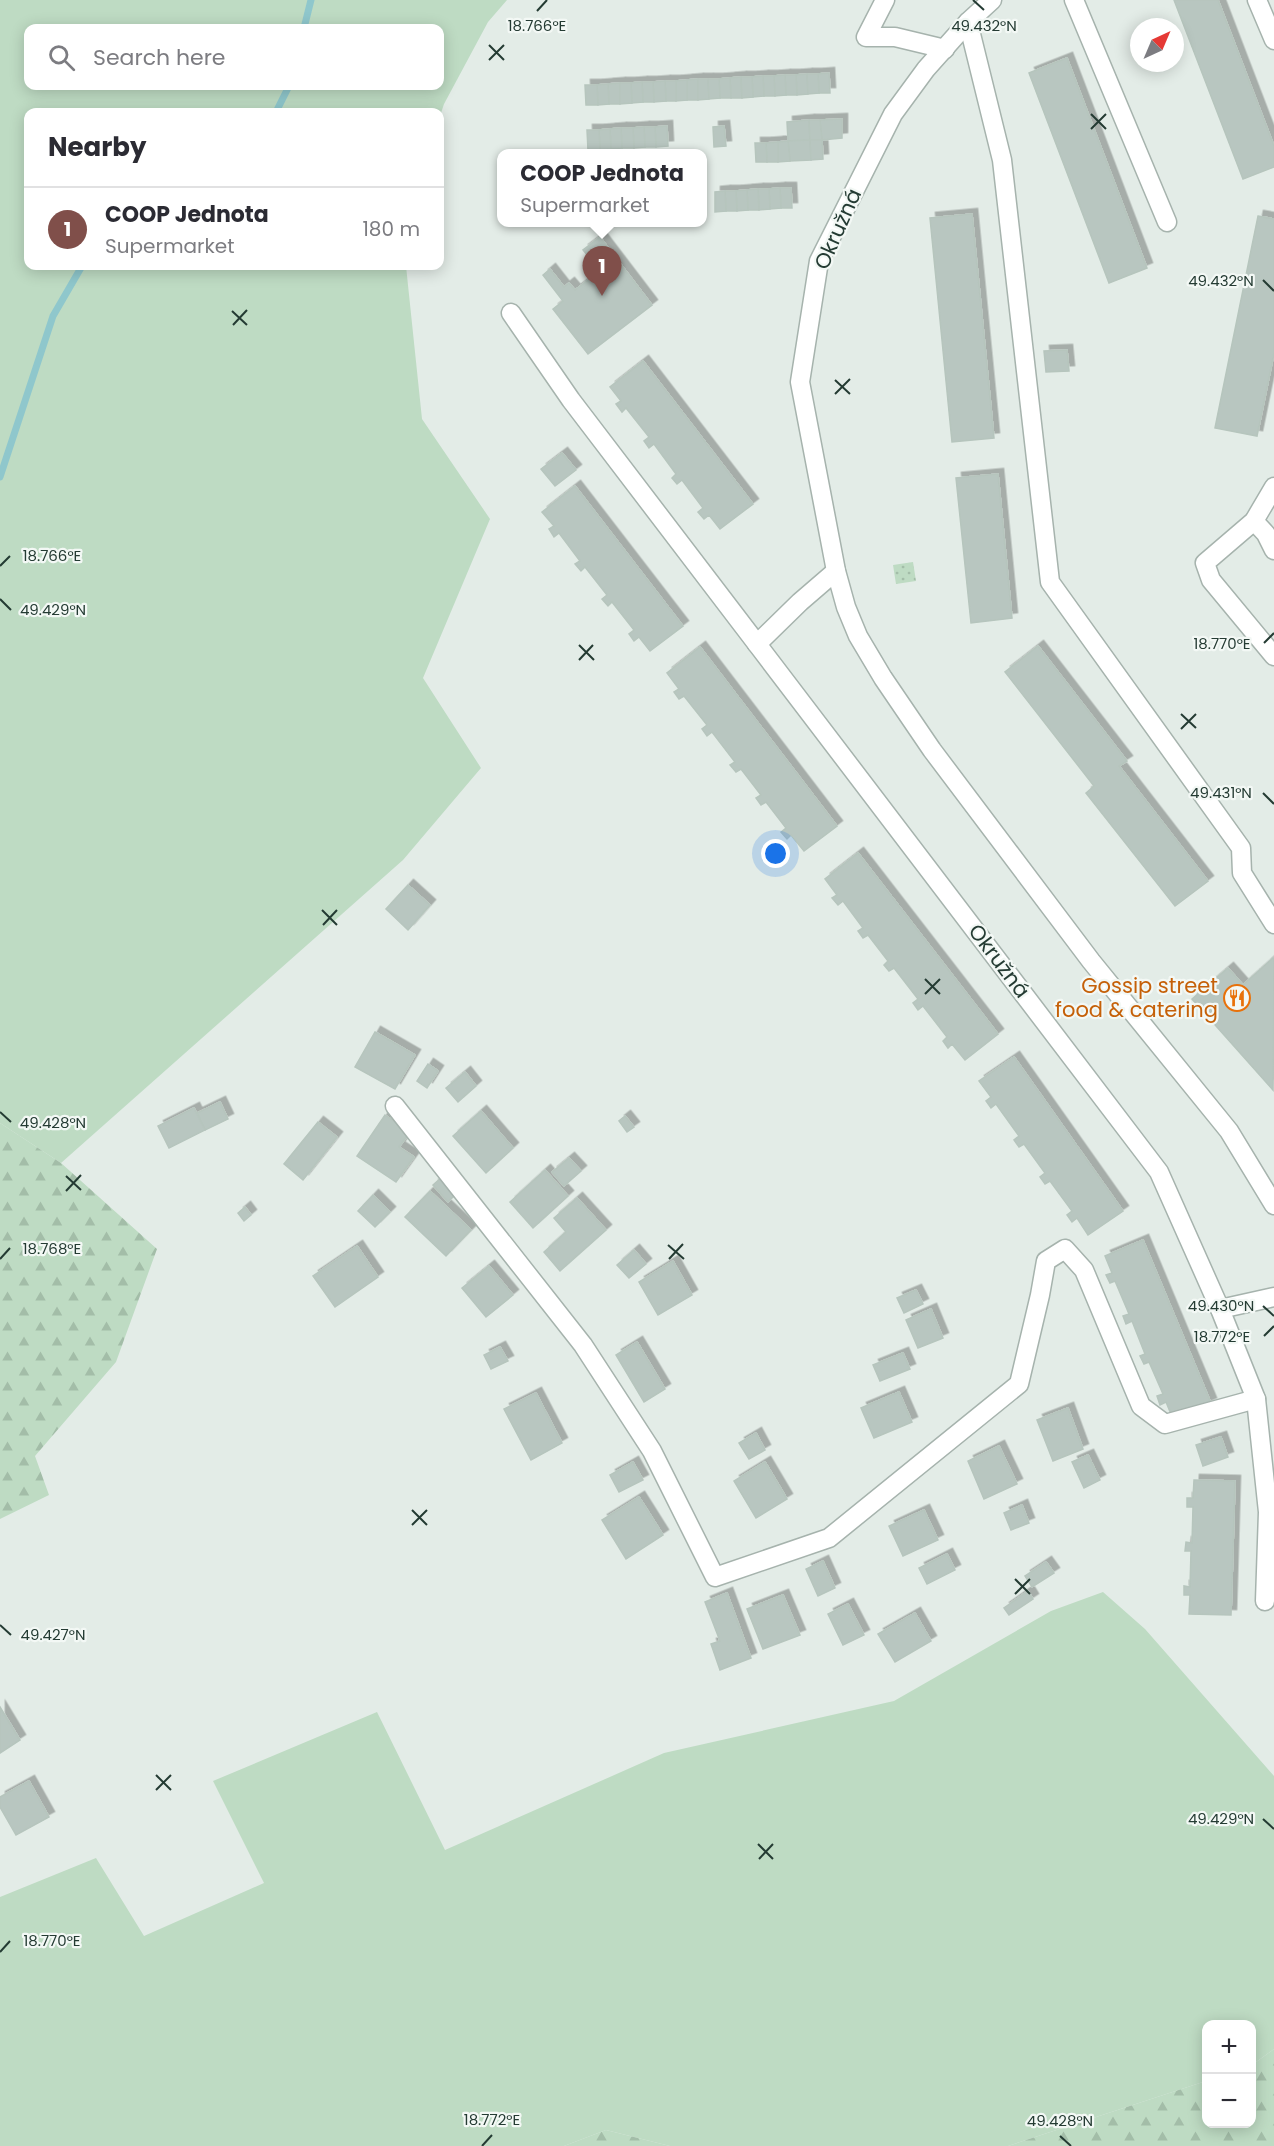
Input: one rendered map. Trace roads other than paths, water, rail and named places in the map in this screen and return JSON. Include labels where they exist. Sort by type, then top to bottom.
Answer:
[{"type":"street","points":[[885,0],[866,37],[895,37],[945,49]]},
{"type":"street","name":"Okružná","points":[[992,0],[968,22],[926,69],[893,114],[819,261],[801,382],[836,571],[846,607],[858,636],[883,678],[932,750],[1091,961],[1229,1131],[1274,1205]]},
{"type":"street","points":[[1074,0],[1167,222]]},
{"type":"street","points":[[1257,0],[1274,40]]},
{"type":"street","points":[[968,22],[1002,160],[1050,582],[1241,848],[1242,873],[1274,924]]},
{"type":"street","name":"Okružná","points":[[511,313],[571,400],[1159,1172],[1220,1309],[1256,1399],[1268,1512],[1265,1601]]},
{"type":"street","points":[[1274,487],[1254,521],[1205,563],[1211,580],[1274,656]]},
{"type":"street","points":[[1254,521],[1266,534],[1274,550]]},
{"type":"street","points":[[757,644],[836,571]]},
{"type":"street","points":[[395,1106],[583,1346],[652,1451],[715,1577],[830,1538],[1019,1384],[1046,1261],[1065,1249],[1084,1270],[1141,1406],[1165,1424],[1256,1399]]},
{"type":"street","points":[[1220,1309],[1274,1297]]},
{"type":"waterway","points":[[305,24],[311,0]]},
{"type":"waterway","points":[[278,108],[287,90]]},
{"type":"waterway","points":[[0,477],[53,316],[80,270]]},
{"type":"place","name":"COOP Jednota","points":[[602,296]]},
{"type":"place","name":"Gossip street food & catering","points":[[1237,998]]}]
